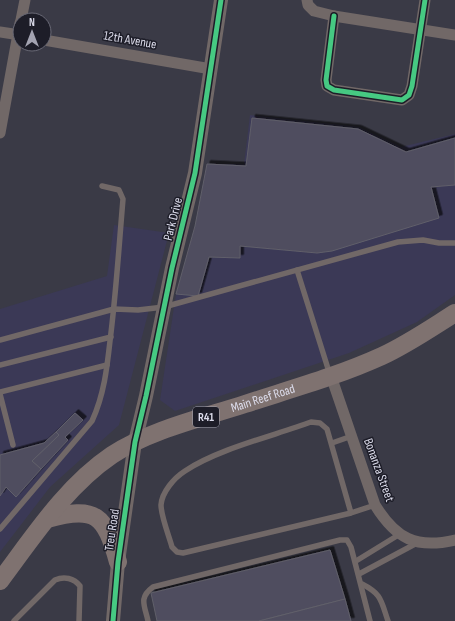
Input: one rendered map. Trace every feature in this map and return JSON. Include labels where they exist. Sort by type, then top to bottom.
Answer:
[{"type":"main road","name":"Main Reef Road","points":[[0,581],[47,519],[94,469],[112,455],[135,442],[174,427],[331,376],[383,355],[455,313]]},
{"type":"main road","points":[[47,519],[73,512],[93,516],[106,527],[111,536],[118,562]]},
{"type":"street","points":[[22,12],[24,0]]},
{"type":"street","name":"Park Drive","points":[[135,442],[195,174],[221,0]]},
{"type":"street","points":[[307,0],[308,5],[314,11],[334,16],[455,35]]},
{"type":"street","points":[[334,16],[326,80],[327,86],[334,90],[361,95],[397,100],[406,99],[412,86],[425,0]]},
{"type":"street","points":[[0,32],[12,34]]},
{"type":"street","name":"12th Avenue","points":[[52,41],[211,69]]},
{"type":"street","points":[[0,133],[16,52]]},
{"type":"street","name":"Bonanza Street","points":[[331,376],[375,505],[385,522],[400,534],[418,543],[433,543],[455,540]]},
{"type":"street","name":"Treu Road","points":[[113,621],[118,562],[135,442]]},
{"type":"lane","points":[[0,529],[92,421],[102,395],[114,309],[123,199],[119,190],[102,186]]},
{"type":"lane","points":[[0,340],[114,309],[138,310],[164,307],[411,240],[455,243]]},
{"type":"lane","points":[[297,270],[331,376]]},
{"type":"lane","points":[[0,366],[111,337]]},
{"type":"lane","points":[[13,445],[0,393],[107,365]]},
{"type":"lane","points":[[351,513],[327,429],[320,423],[311,422],[221,454],[184,472],[168,488],[163,497],[161,506],[172,547],[177,552],[183,553],[351,513],[375,505]]},
{"type":"lane","points":[[332,443],[352,436]]},
{"type":"lane","points":[[356,561],[400,534]]},
{"type":"lane","points":[[148,621],[143,601],[145,593],[153,587],[340,540],[347,540],[351,547],[362,584],[370,621]]},
{"type":"lane","points":[[359,574],[418,543]]},
{"type":"lane","points":[[14,621],[55,580],[60,578],[77,582],[80,586],[79,621]]},
{"type":"lane","points":[[362,584],[375,591],[380,599],[388,621]]},
{"type":"shaded area","points":[[250,115],[359,127],[401,147],[455,134],[455,295],[417,322],[349,353],[175,411],[160,400],[176,294],[195,226],[207,164],[244,164]]},
{"type":"shaded area","points":[[114,225],[169,233],[119,425],[50,487],[0,552],[0,309],[107,276]]},
{"type":"building","points":[[252,118],[358,129],[406,152],[455,138],[455,185],[431,187],[439,218],[332,251],[317,253],[240,246],[240,258],[209,257],[198,296],[176,294],[195,226],[207,164],[246,166]]},
{"type":"building","points":[[75,413],[83,420],[65,437],[68,440],[41,469],[32,461],[59,435],[56,432]]},
{"type":"building","points":[[56,432],[59,435],[32,461],[41,469],[16,497],[6,487],[0,496],[0,455],[44,443]]},
{"type":"building","points":[[330,550],[345,599],[259,621],[157,621],[151,593]]},
{"type":"building","points":[[345,599],[351,621],[259,621]]},
{"type":"cycle path","points":[[113,621],[118,562],[135,442],[172,268],[195,173],[221,0]]},
{"type":"cycle path","points":[[334,16],[326,80],[327,86],[334,90],[402,100],[409,95],[412,86],[425,0]]}]
